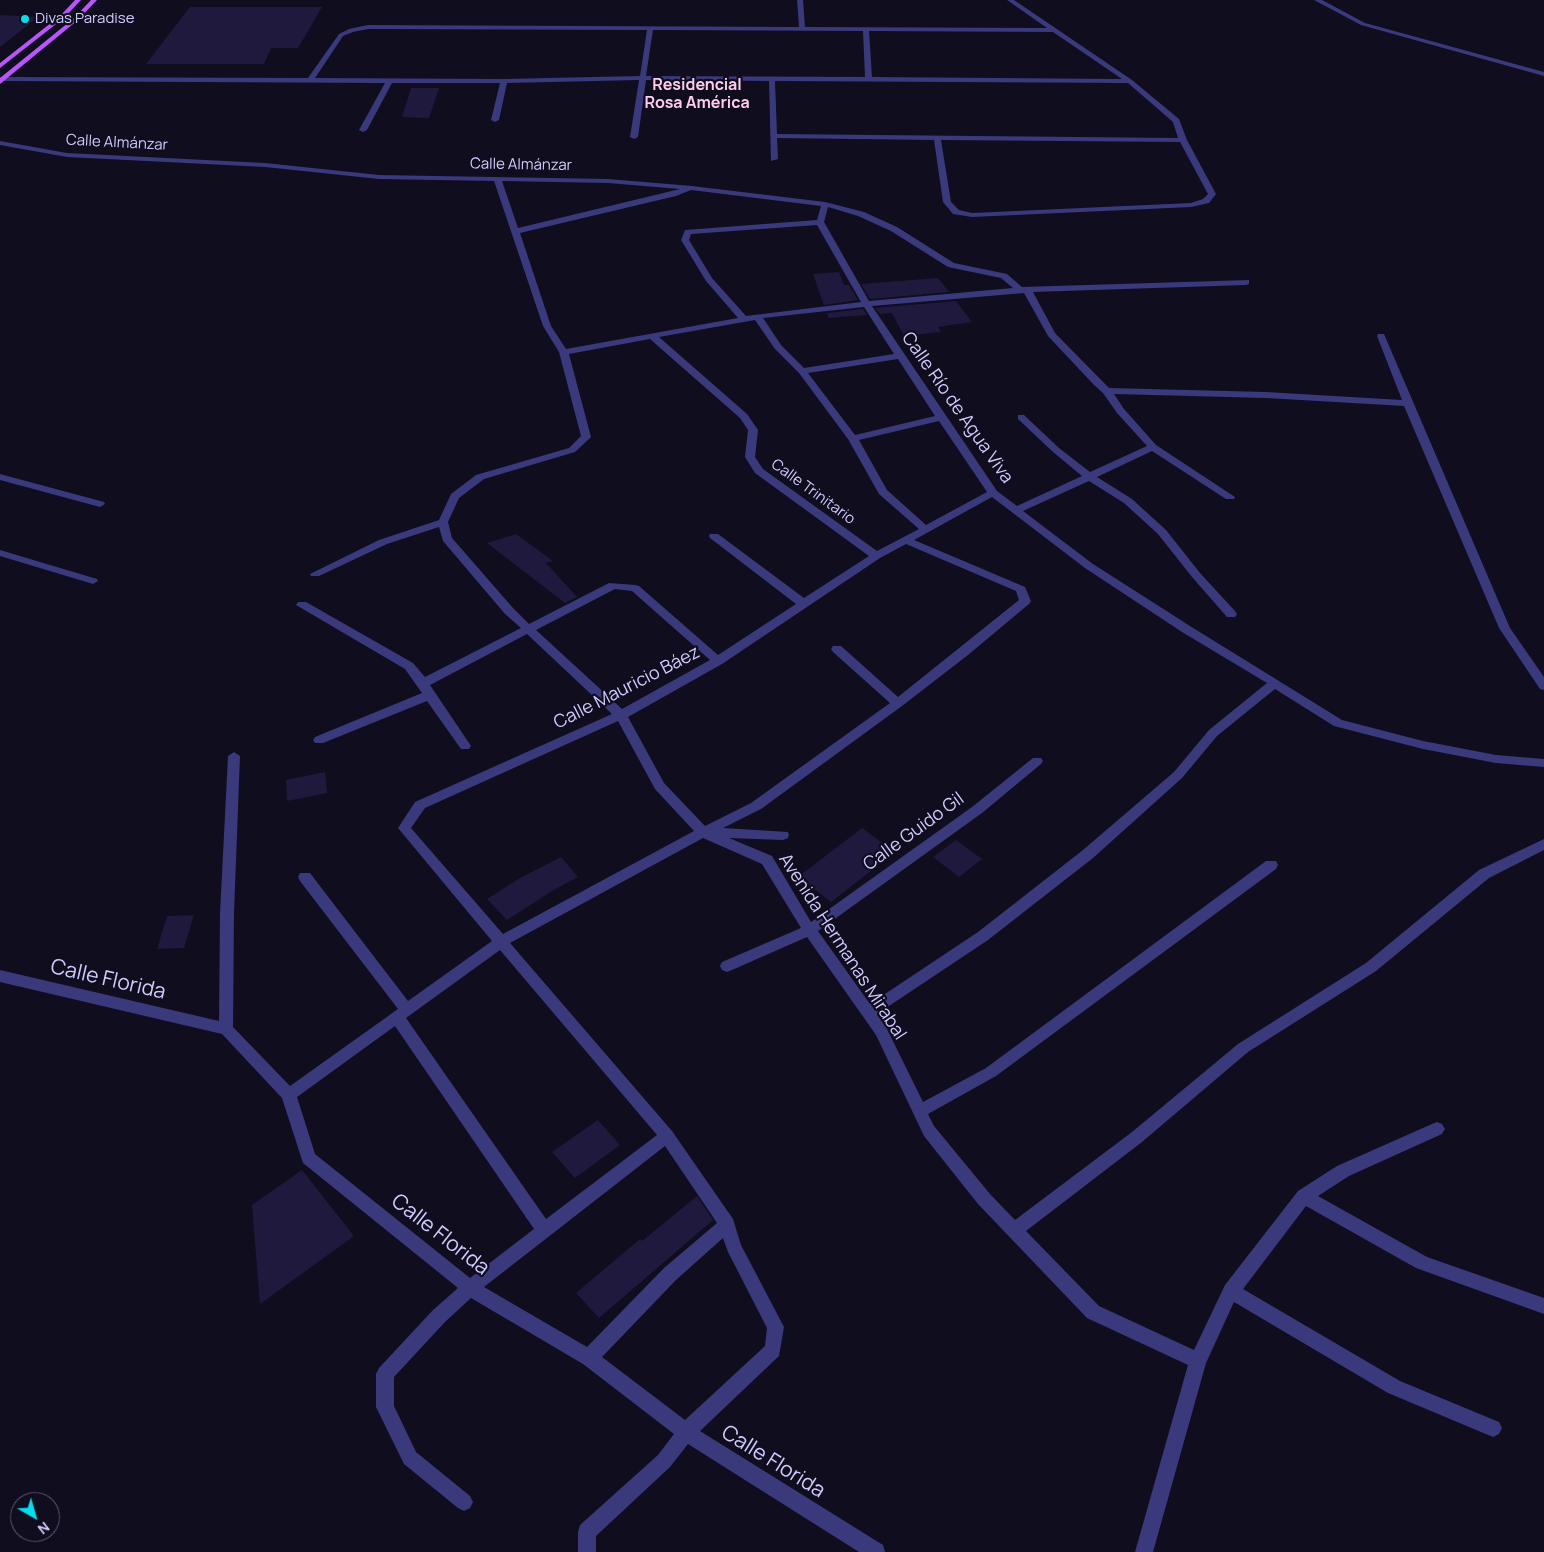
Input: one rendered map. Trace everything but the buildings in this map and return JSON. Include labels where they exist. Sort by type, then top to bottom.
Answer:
[{"type":"main road","points":[[0,66],[63,16],[78,0]]},
{"type":"main road","points":[[1,80],[76,19],[94,0]]},
{"type":"main road","points":[[63,16],[65,2]]},
{"type":"street","points":[[800,0],[802,29]]},
{"type":"street","points":[[937,138],[947,202],[956,212],[972,215],[1192,205],[1206,201],[1212,194],[1183,140],[1176,121],[1130,81],[1010,0]]},
{"type":"street","points":[[1317,0],[1363,24],[1465,54],[1544,74]]},
{"type":"street","points":[[312,79],[340,35],[360,28],[1057,30]]},
{"type":"street","points":[[634,137],[650,29]]},
{"type":"street","points":[[866,29],[869,80]]},
{"type":"street","points":[[0,71],[73,75],[86,79]]},
{"type":"street","points":[[1,80],[312,79],[504,81],[643,78],[1130,81]]},
{"type":"street","points":[[363,130],[390,80]]},
{"type":"street","points":[[772,80],[774,159]]},
{"type":"street","points":[[495,120],[504,81]]},
{"type":"street","points":[[774,136],[1183,140]]},
{"type":"street","name":"Calle Almánzar","points":[[0,143],[67,155],[265,165],[379,177],[608,181],[692,188],[825,204],[861,214],[894,229],[951,265],[1004,276],[1023,290]]},
{"type":"street","points":[[315,574],[383,542],[443,522],[455,496],[480,477],[572,450],[586,437],[564,352],[547,326],[497,178]]},
{"type":"street","points":[[516,231],[676,194],[692,188]]},
{"type":"street","points":[[744,320],[709,279],[684,240],[688,232],[820,222],[825,204]]},
{"type":"street","name":"Calle Río de Agua Viva","points":[[820,222],[866,304],[941,418],[993,493],[1015,512],[1089,566],[1186,629],[1338,723],[1423,745],[1496,758],[1544,763]]},
{"type":"street","points":[[564,352],[758,317],[866,304],[1023,290],[1246,282]]},
{"type":"street","points":[[1023,290],[1051,334],[1096,383],[1107,391],[1120,411],[1153,447],[1230,497]]},
{"type":"street","points":[[758,317],[778,347],[802,371],[852,438],[883,492],[925,529]]},
{"type":"street","name":"Calle Trinitario","points":[[652,336],[744,416],[753,430],[750,457],[759,471],[876,556]]},
{"type":"street","points":[[1381,336],[1505,628],[1544,686]]},
{"type":"street","points":[[802,371],[900,356]]},
{"type":"street","points":[[1107,391],[1266,395],[1408,403]]},
{"type":"street","points":[[1021,417],[1056,450],[1090,477],[1128,500],[1162,532],[1196,575],[1231,614]]},
{"type":"street","points":[[852,438],[941,418]]},
{"type":"street","points":[[1015,512],[1153,447]]},
{"type":"street","points":[[0,477],[100,504]]},
{"type":"street","name":"Calle Mauricio Báez","points":[[502,941],[404,828],[420,806],[621,715],[718,661],[876,556],[993,493]]},
{"type":"street","name":"Avenida Hermanas Mirabal","points":[[443,522],[447,538],[509,611],[621,715],[659,786],[703,832],[767,860],[810,930],[881,1031],[930,1131],[984,1199],[1093,1312],[1198,1361]]},
{"type":"street","points":[[714,536],[804,604]]},
{"type":"street","points":[[289,1095],[502,941],[703,832],[756,806],[898,703],[964,652],[1025,601],[1021,588],[906,540]]},
{"type":"street","points":[[0,553],[93,581]]},
{"type":"street","points":[[423,683],[613,585],[635,588],[718,661]]},
{"type":"street","points":[[302,605],[409,666],[423,683],[429,695],[465,746]]},
{"type":"street","points":[[837,649],[898,703]]},
{"type":"street","points":[[868,1013],[983,936],[1088,854],[1178,775],[1213,733],[1274,683]]},
{"type":"street","points":[[319,740],[429,695]]},
{"type":"street","points":[[226,1029],[227,913],[234,756]]},
{"type":"street","name":"Calle Guido Gil","points":[[726,966],[810,930],[977,810],[1038,760]]},
{"type":"street","points":[[703,832],[783,835]]},
{"type":"street","points":[[1014,1230],[1137,1136],[1243,1048],[1371,967],[1484,874],[1544,844]]},
{"type":"street","points":[[920,1111],[991,1072],[1271,865]]},
{"type":"street","points":[[305,877],[402,1014],[545,1231]]},
{"type":"street","points":[[502,941],[667,1136],[727,1224],[734,1247],[776,1327],[773,1350],[686,1432],[664,1461],[587,1532],[587,1552]]},
{"type":"street","name":"Calle Florida","points":[[0,976],[226,1029],[289,1095],[308,1158],[470,1288],[589,1358],[686,1432],[876,1552]]},
{"type":"street","points":[[1144,1552],[1198,1361],[1231,1291],[1304,1196],[1343,1171],[1437,1129]]},
{"type":"street","points":[[464,1502],[410,1458],[385,1407],[385,1374],[439,1316],[470,1288],[667,1136]]},
{"type":"street","points":[[1304,1196],[1422,1264],[1544,1306]]},
{"type":"street","points":[[589,1358],[670,1274],[727,1224]]},
{"type":"street","points":[[1231,1291],[1394,1387],[1493,1428]]},
{"type":"place","name":"Divas Paradise","points":[[25,19]]},
{"type":"district","name":"Residencial Rosa América","points":[[697,95]]}]
